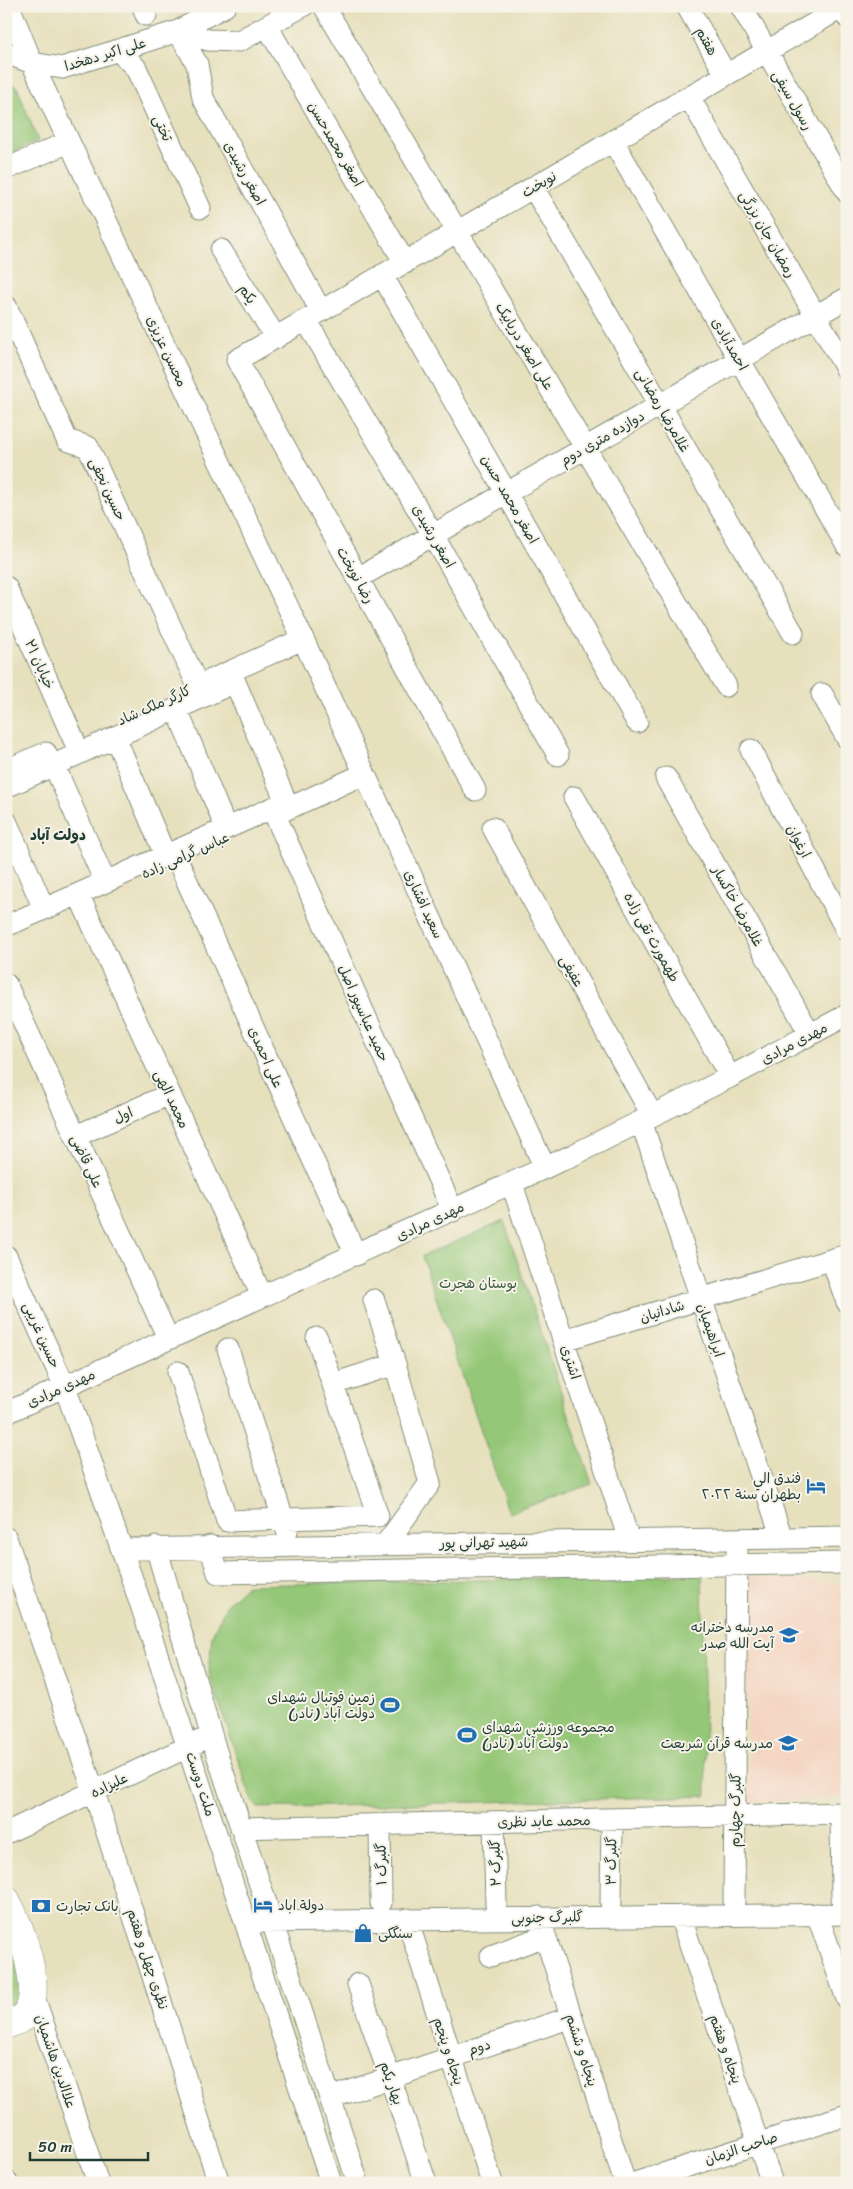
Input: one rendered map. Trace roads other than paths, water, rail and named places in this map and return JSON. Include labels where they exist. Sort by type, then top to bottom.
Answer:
[{"type":"main road","points":[[6,1900],[33,1976],[34,1997],[24,2016],[6,2025]]},
{"type":"street","name":"محسن عزیزی","points":[[9,6],[32,63],[302,640]]},
{"type":"street","name":"علی اکبر دهخدا","points":[[6,53],[32,63],[62,68],[120,52],[178,32],[225,6]]},
{"type":"street","points":[[178,32],[208,40],[239,41],[303,6]]},
{"type":"street","name":"علی اصغر دریابیک","points":[[324,6],[726,686]]},
{"type":"street","name":"هفتم","points":[[687,6],[726,75]]},
{"type":"street","name":"رسول سیفی","points":[[740,6],[847,192]]},
{"type":"street","name":"نوبخت","points":[[237,360],[835,12]]},
{"type":"street","name":"اصغر محمدحسن","points":[[267,26],[405,263]]},
{"type":"street","name":"اصغر رشیدی","points":[[178,32],[197,64],[203,98],[314,316],[433,535],[558,755]]},
{"type":"street","name":"تختی","points":[[120,52],[136,68],[200,208]]},
{"type":"street","name":"علی اکبر دهخدا","points":[[6,69],[32,63]]},
{"type":"street","name":"رمضان جان بزرگی","points":[[688,97],[847,370]]},
{"type":"street","name":"احمدآبادی","points":[[613,141],[847,546]]},
{"type":"street","points":[[6,169],[69,142]]},
{"type":"street","name":"غلامرضا رمضانی","points":[[534,187],[793,633]]},
{"type":"street","name":"یکم","points":[[221,250],[276,338]]},
{"type":"street","name":"اصغر محمد حسن","points":[[382,275],[637,722]]},
{"type":"street","name":"دوازده متری دوم","points":[[358,578],[847,298]]},
{"type":"street","name":"حسین نجفی","points":[[6,306],[67,440],[88,447],[198,686]]},
{"type":"street","name":"رضا نوبخت","points":[[237,360],[475,790]]},
{"type":"street","name":"خیابان ۲۱","points":[[6,587],[65,752],[105,882]]},
{"type":"street","name":"کارگر ملک شاد","points":[[6,770],[65,752],[198,686],[302,640]]},
{"type":"street","name":"سعید افشاری","points":[[302,640],[545,1168]]},
{"type":"street","points":[[6,787],[65,752],[115,738],[235,682],[286,802],[226,828],[171,857],[105,882],[6,926]]},
{"type":"street","points":[[822,694],[847,738]]},
{"type":"street","points":[[177,710],[226,828]]},
{"type":"street","name":"علی احمدی","points":[[115,738],[356,1255]]},
{"type":"street","name":"ارغوان","points":[[751,750],[847,931]]},
{"type":"street","name":"عباس گرامی زاده","points":[[6,937],[82,902],[171,857],[275,815],[364,774]]},
{"type":"street","name":"غلامرضا خاکسار","points":[[666,778],[810,1034]]},
{"type":"street","name":"طهمورث تقی زاده","points":[[574,797],[730,1077]]},
{"type":"street","name":"حمید عباسپور اصل","points":[[275,815],[452,1211]]},
{"type":"street","points":[[6,821],[44,909]]},
{"type":"street","name":"عفیفی","points":[[492,828],[646,1118]]},
{"type":"street","name":"محمد الهی","points":[[82,902],[262,1296]]},
{"type":"street","name":"علی قاضی","points":[[6,984],[168,1338]]},
{"type":"street","name":"مهدی مرادی","points":[[6,1413],[168,1338],[512,1184],[730,1077],[847,1015]]},
{"type":"street","name":"اول","points":[[76,1136],[170,1094]]},
{"type":"street","name":"ابراهیمیان","points":[[646,1118],[701,1299],[782,1538]]},
{"type":"street","name":"اشتری","points":[[512,1184],[629,1540]]},
{"type":"street","name":"حسین غریبی","points":[[6,1256],[65,1387]]},
{"type":"street","points":[[841,1264],[847,1302]]},
{"type":"street","name":"شادانیان","points":[[564,1340],[701,1299],[841,1264]]},
{"type":"street","points":[[374,1300],[430,1483],[386,1544]]},
{"type":"street","points":[[178,1372],[227,1521],[378,1516],[317,1338]]},
{"type":"street","points":[[228,1348],[292,1545]]},
{"type":"street","points":[[333,1384],[395,1364]]},
{"type":"street","name":"ملت دوست","points":[[65,1387],[189,1746],[331,2183]]},
{"type":"street","name":"شهید تهرانی پور","points":[[122,1549],[210,1546],[847,1537]]},
{"type":"street","name":"نظری چهل و هفتم","points":[[6,1538],[94,1792],[219,2183]]},
{"type":"street","name":"گلبرگ چهارم","points":[[734,1902],[737,1538]]},
{"type":"street","points":[[210,1546],[218,1573],[847,1563]]},
{"type":"street","name":"ملت دوست","points":[[156,1547],[211,1735],[358,2183]]},
{"type":"street","name":"علیزاده","points":[[6,1833],[211,1735]]},
{"type":"street","points":[[844,1813],[844,1907]]},
{"type":"street","name":"محمد عابد نظری","points":[[241,1828],[844,1813]]},
{"type":"street","name":"گلبرگ ۳","points":[[611,1903],[612,1819]]},
{"type":"street","name":"گلبرگ ۲","points":[[494,1822],[496,1904]]},
{"type":"street","name":"گلبرگ ۱","points":[[380,1825],[381,1903]]},
{"type":"street","name":"گلبرگ جنوبی","points":[[247,1922],[408,1919],[542,1927],[680,1916],[817,1914],[844,1907]]},
{"type":"street","points":[[817,1914],[847,1999]]},
{"type":"street","name":"پنجاه و هفتم","points":[[680,1916],[772,2183]]},
{"type":"street","name":"پنجاه و پنجم","points":[[408,1919],[492,2183]]},
{"type":"street","points":[[491,1956],[542,1927]]},
{"type":"street","name":"پنجاه و ششم","points":[[542,1927],[625,2183]]},
{"type":"street","name":"بهار یکم","points":[[358,1984],[426,2183]]},
{"type":"street","name":"علاالدین هاشمیان","points":[[34,1997],[98,2183]]},
{"type":"street","name":"دوم","points":[[330,2098],[572,2017]]},
{"type":"street","name":"صاحب الزمان","points":[[636,2183],[758,2142],[847,2115]]},
{"type":"place","name":"فندق الي بطهران سنة ٢٠٢٢","points":[[816,1486]]},
{"type":"place","name":"مدرسه دخترانه آیت الله صدر","points":[[789,1635]]},
{"type":"place","name":"زمین فوتبال شهدای دولت آباد (نادر)","points":[[390,1705]]},
{"type":"place","name":"مجموعه ورزشی شهدای دولت آباد (نادر)","points":[[467,1735]]},
{"type":"place","name":"مدرسه قرآن شریعت","points":[[788,1743]]},
{"type":"place","name":"دولة اباد","points":[[263,1905]]},
{"type":"place","name":"بانک تجارت","points":[[41,1906]]},
{"type":"place","name":"سنگکی","points":[[363,1933]]},
{"type":"district","name":"دولت آباد","points":[[58,835]]},
{"type":"park label","name":"بوستان هجرت","points":[[478,1283]]}]
